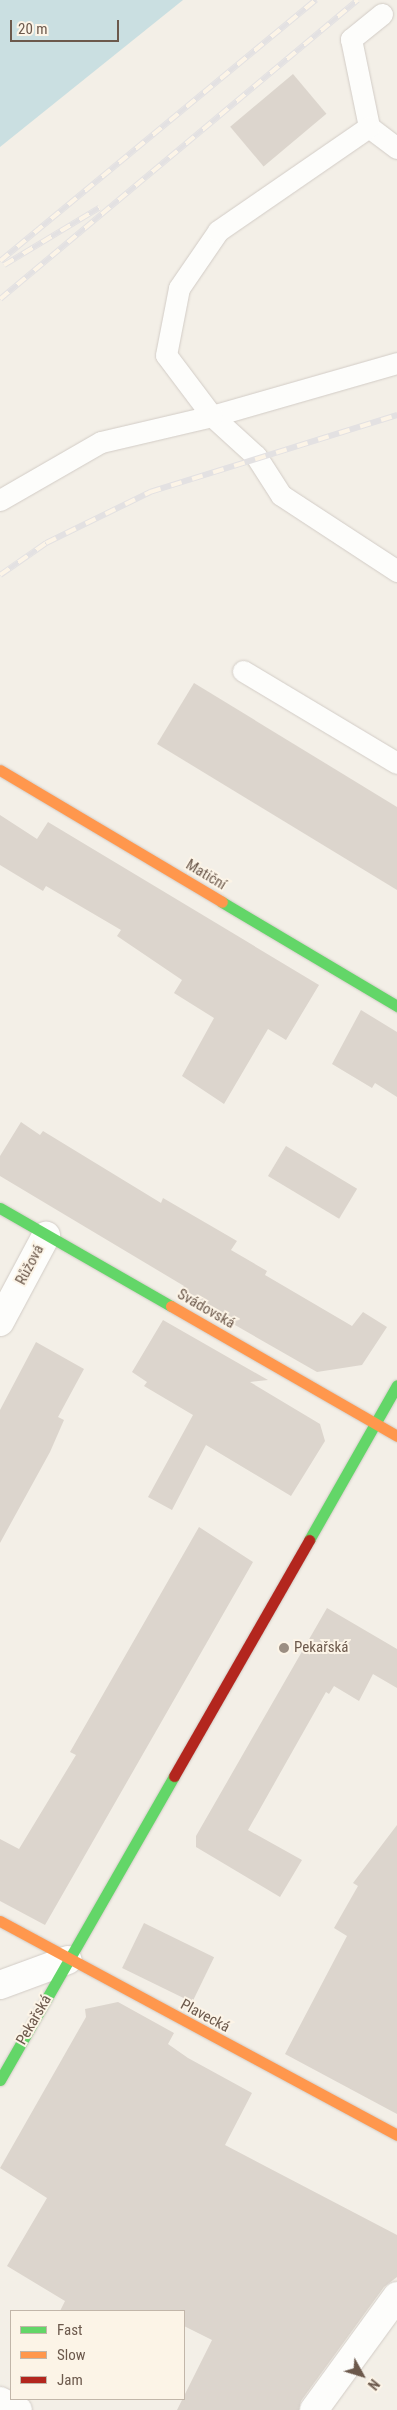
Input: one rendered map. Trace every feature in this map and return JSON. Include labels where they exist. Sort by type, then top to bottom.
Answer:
[{"type":"street","name":"Matiční","points":[[0,770],[397,1006]]},
{"type":"street","name":"Svádovská","points":[[0,1208],[397,1436]]},
{"type":"street","name":"Růžová","points":[[0,1322],[46,1236]]},
{"type":"street","name":"Pekařská","points":[[0,2080],[397,1385]]},
{"type":"street","name":"Plavecká","points":[[0,1921],[68,1960],[397,2135]]},
{"type":"street","name":"Pekařská","points":[[0,1985],[68,1960]]},
{"type":"street","points":[[314,2410],[397,2296]]},
{"type":"street","points":[[0,2401],[18,2410]]},
{"type":"lane","points":[[382,14],[351,39],[369,127],[397,148]]},
{"type":"lane","points":[[369,127],[218,232],[179,288],[166,355],[212,416],[256,456],[281,495],[397,571]]},
{"type":"lane","points":[[0,500],[101,442],[212,416],[397,363]]},
{"type":"lane","points":[[243,671],[397,763]]},
{"type":"shaded area","points":[[0,0],[183,0],[0,147]]},
{"type":"building","points":[[293,74],[326,114],[264,167],[230,127]]},
{"type":"building","points":[[194,683],[397,807],[397,890],[157,744]]},
{"type":"building","points":[[0,815],[37,839],[48,822],[319,985],[286,1040],[268,1029],[224,1104],[182,1076],[214,1018],[174,993],[182,980],[117,936],[121,930],[46,886],[43,891],[0,865]]},
{"type":"building","points":[[361,1010],[397,1032],[397,1097],[375,1083],[372,1088],[332,1064]]},
{"type":"building","points":[[21,1122],[40,1135],[43,1131],[161,1203],[163,1198],[237,1241],[231,1250],[267,1271],[265,1275],[352,1326],[363,1312],[387,1327],[362,1365],[317,1372],[179,1293],[184,1286],[0,1176],[0,1156]]},
{"type":"building","points":[[286,1146],[357,1189],[339,1219],[268,1176]]},
{"type":"building","points":[[163,1320],[268,1380],[250,1382],[320,1424],[325,1441],[291,1496],[206,1445],[172,1510],[148,1497],[193,1415],[144,1386],[147,1382],[132,1372]]},
{"type":"building","points":[[36,1342],[84,1369],[58,1417],[64,1420],[50,1452],[0,1543],[0,1410]]},
{"type":"building","points":[[199,1527],[253,1562],[45,1925],[0,1901],[0,1839],[19,1849],[76,1755],[70,1752]]},
{"type":"building","points":[[327,1608],[397,1649],[397,1688],[373,1674],[359,1701],[334,1686],[329,1694],[326,1692],[248,1830],[302,1860],[280,1897],[196,1847],[196,1836]]},
{"type":"building","points":[[397,1825],[397,2114],[285,2054],[347,1936],[334,1928],[358,1886],[353,1883]]},
{"type":"building","points":[[144,1923],[214,1957],[192,2002],[122,1968]]},
{"type":"building","points":[[118,2002],[174,2033],[168,2044],[188,2058],[252,2093],[225,2145],[397,2235],[397,2277],[384,2287],[301,2401],[299,2410],[177,2410],[182,2400],[185,2400],[185,2394],[212,2340],[185,2326],[185,2310],[60,2310],[65,2301],[7,2266],[47,2198],[0,2168],[86,2017],[85,2009]]},
{"type":"railway","points":[[0,261],[316,0]]},
{"type":"railway","points":[[0,299],[357,0]]},
{"type":"railway","points":[[4,265],[99,208]]},
{"type":"railway","points":[[0,575],[46,543],[150,492],[397,415]]},
{"type":"traffic: fast","points":[[222,902],[397,1006]]},
{"type":"traffic: fast","points":[[0,1208],[171,1306]]},
{"type":"traffic: fast","points":[[309,1540],[397,1385]]},
{"type":"traffic: fast","points":[[0,2080],[174,1776]]},
{"type":"traffic: slow","points":[[0,770],[222,902]]},
{"type":"traffic: slow","points":[[171,1306],[397,1436]]},
{"type":"traffic: slow","points":[[0,1921],[397,2135]]},
{"type":"traffic: jam","points":[[174,1776],[309,1540]]},
{"type":"place","name":"Pekařská","points":[[284,1648]]}]
